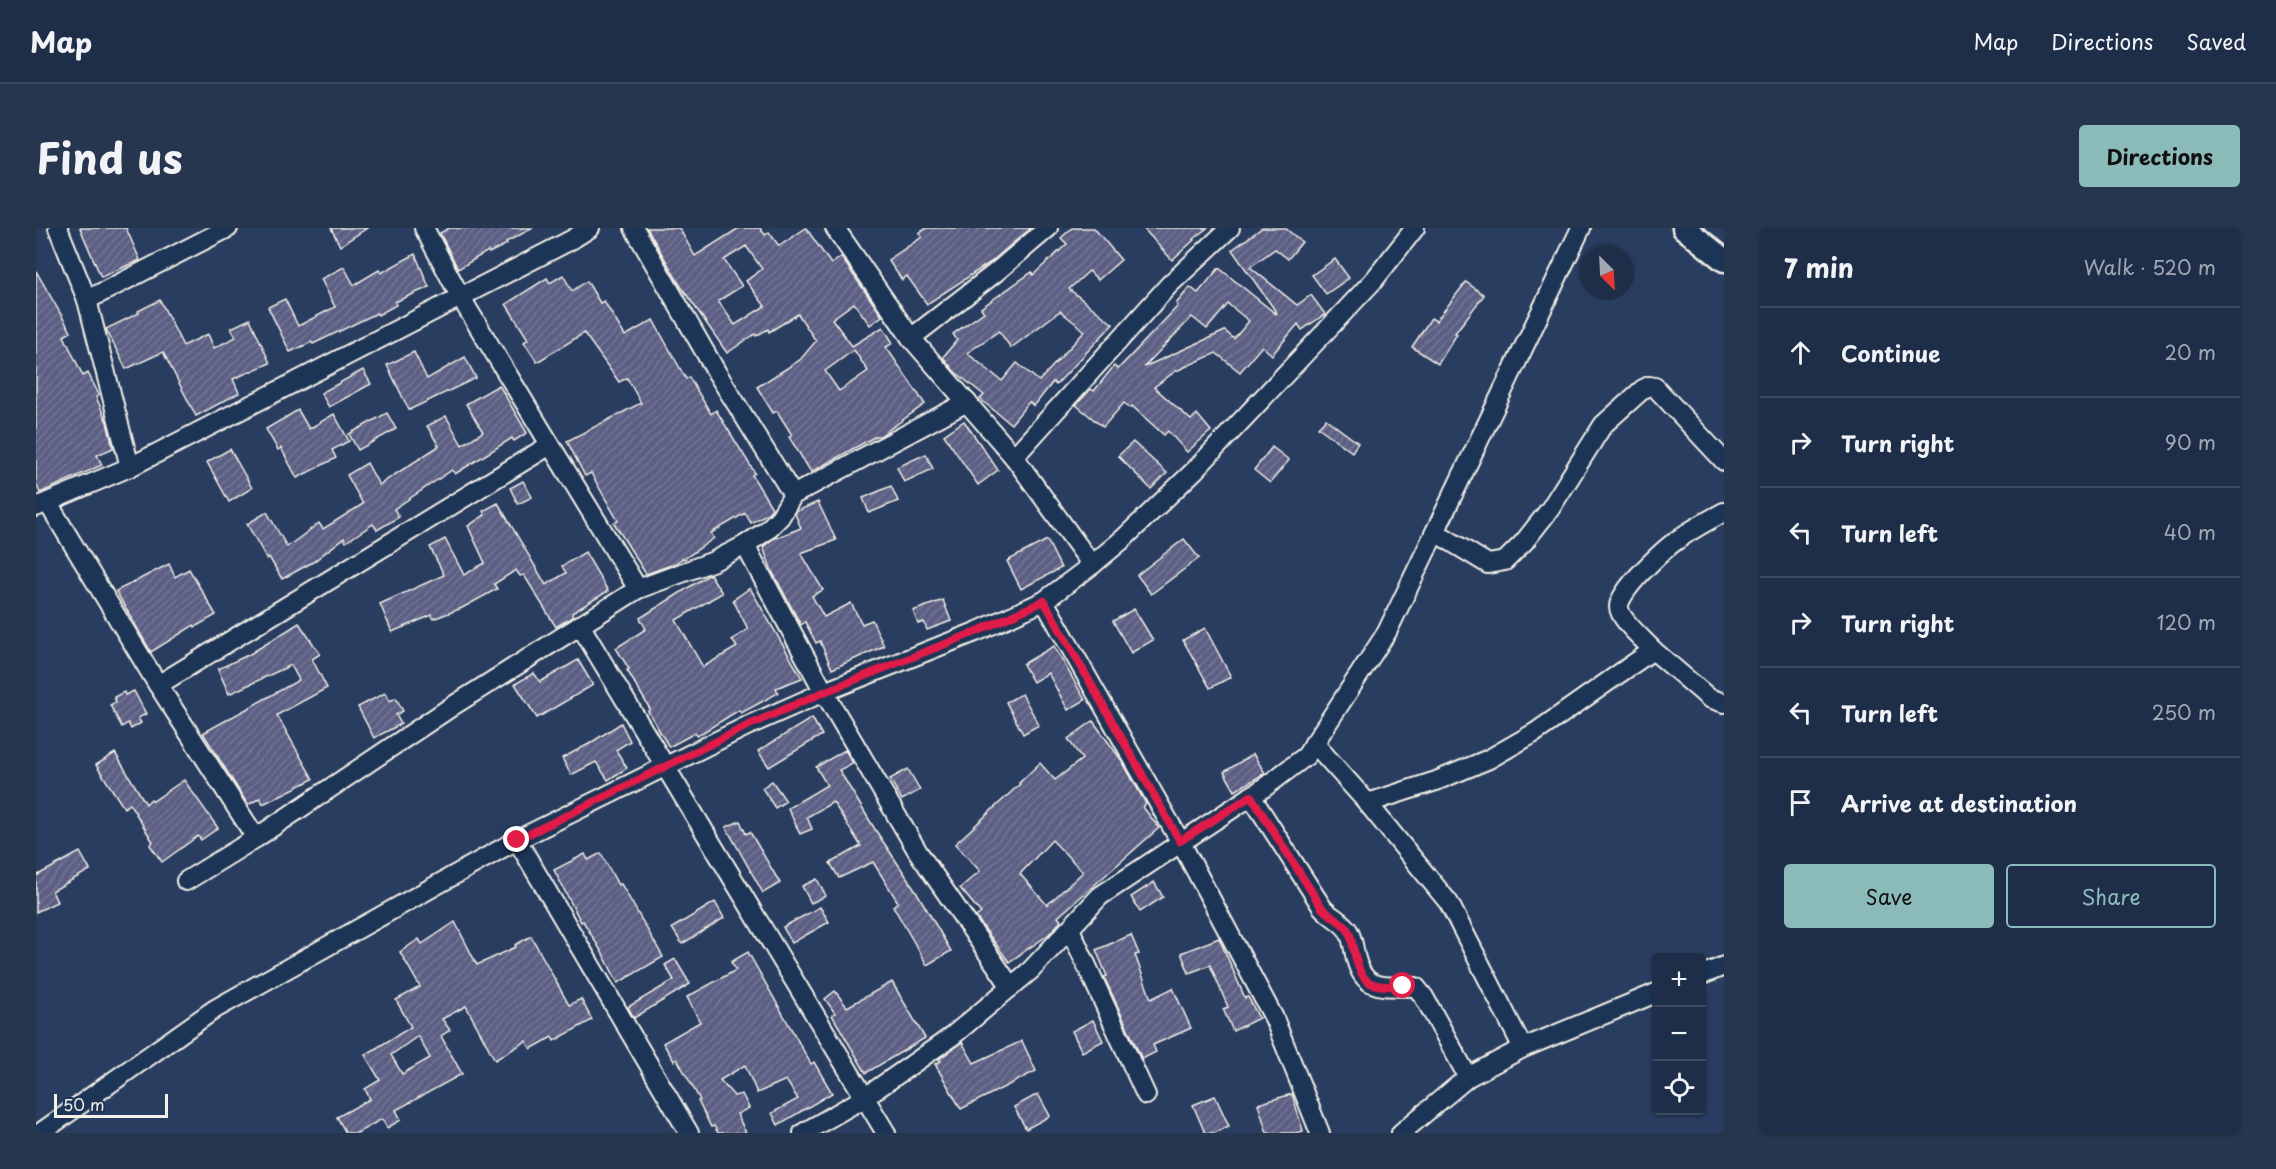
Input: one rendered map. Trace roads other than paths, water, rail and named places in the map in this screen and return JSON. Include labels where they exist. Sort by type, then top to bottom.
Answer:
[{"type":"main road","points":[[1684,228],[1724,260]]},
{"type":"street","points":[[58,228],[87,300],[130,467]]},
{"type":"street","points":[[87,300],[228,228]]},
{"type":"street","points":[[424,228],[461,298],[638,589]]},
{"type":"street","points":[[256,838],[42,505],[130,467],[461,298],[590,228]]},
{"type":"street","points":[[634,228],[717,374],[793,495]]},
{"type":"street","points":[[835,228],[911,338],[1014,457],[1092,565]]},
{"type":"street","points":[[911,338],[995,273],[1048,228]]},
{"type":"street","points":[[1014,457],[1169,285],[1230,228]]},
{"type":"street","points":[[40,1133],[215,1009],[517,840],[663,766],[824,692],[978,631],[1044,601],[1092,565],[1195,470],[1374,280],[1415,228]]},
{"type":"street","points":[[803,1133],[864,1098],[951,1037],[1031,970],[1100,896],[1251,796],[1306,756],[1387,632],[1581,228]]},
{"type":"street","points":[[1435,532],[1488,564],[1505,561],[1543,519],[1603,425],[1634,395],[1649,386],[1655,387],[1724,461]]},
{"type":"street","points":[[186,881],[256,838],[451,707],[638,589],[714,561],[745,545],[766,531],[780,517],[793,495],[967,402]]},
{"type":"street","points":[[158,685],[550,444]]},
{"type":"street","points":[[1724,512],[1678,539],[1653,560],[1622,596],[1618,605],[1620,615],[1653,650],[1709,698],[1724,703]]},
{"type":"street","points":[[745,545],[824,692],[918,852],[1011,987]]},
{"type":"street","points":[[1044,601],[1180,841],[1274,1018],[1320,1133]]},
{"type":"street","points":[[580,625],[886,1133]]},
{"type":"street","points":[[1365,800],[1378,801],[1436,781],[1489,759],[1536,732],[1653,650]]},
{"type":"street","points":[[1314,743],[1365,800],[1449,903],[1523,1048]]},
{"type":"street","points":[[1251,796],[1322,908],[1329,917],[1342,923],[1349,932],[1359,973],[1378,987],[1416,987],[1424,997],[1468,1077]]},
{"type":"street","points":[[517,840],[689,1133]]},
{"type":"street","points":[[1070,929],[1146,1095]]},
{"type":"street","points":[[1706,973],[1724,966]]},
{"type":"street","points":[[1401,1133],[1468,1077],[1523,1048],[1652,995]]}]
